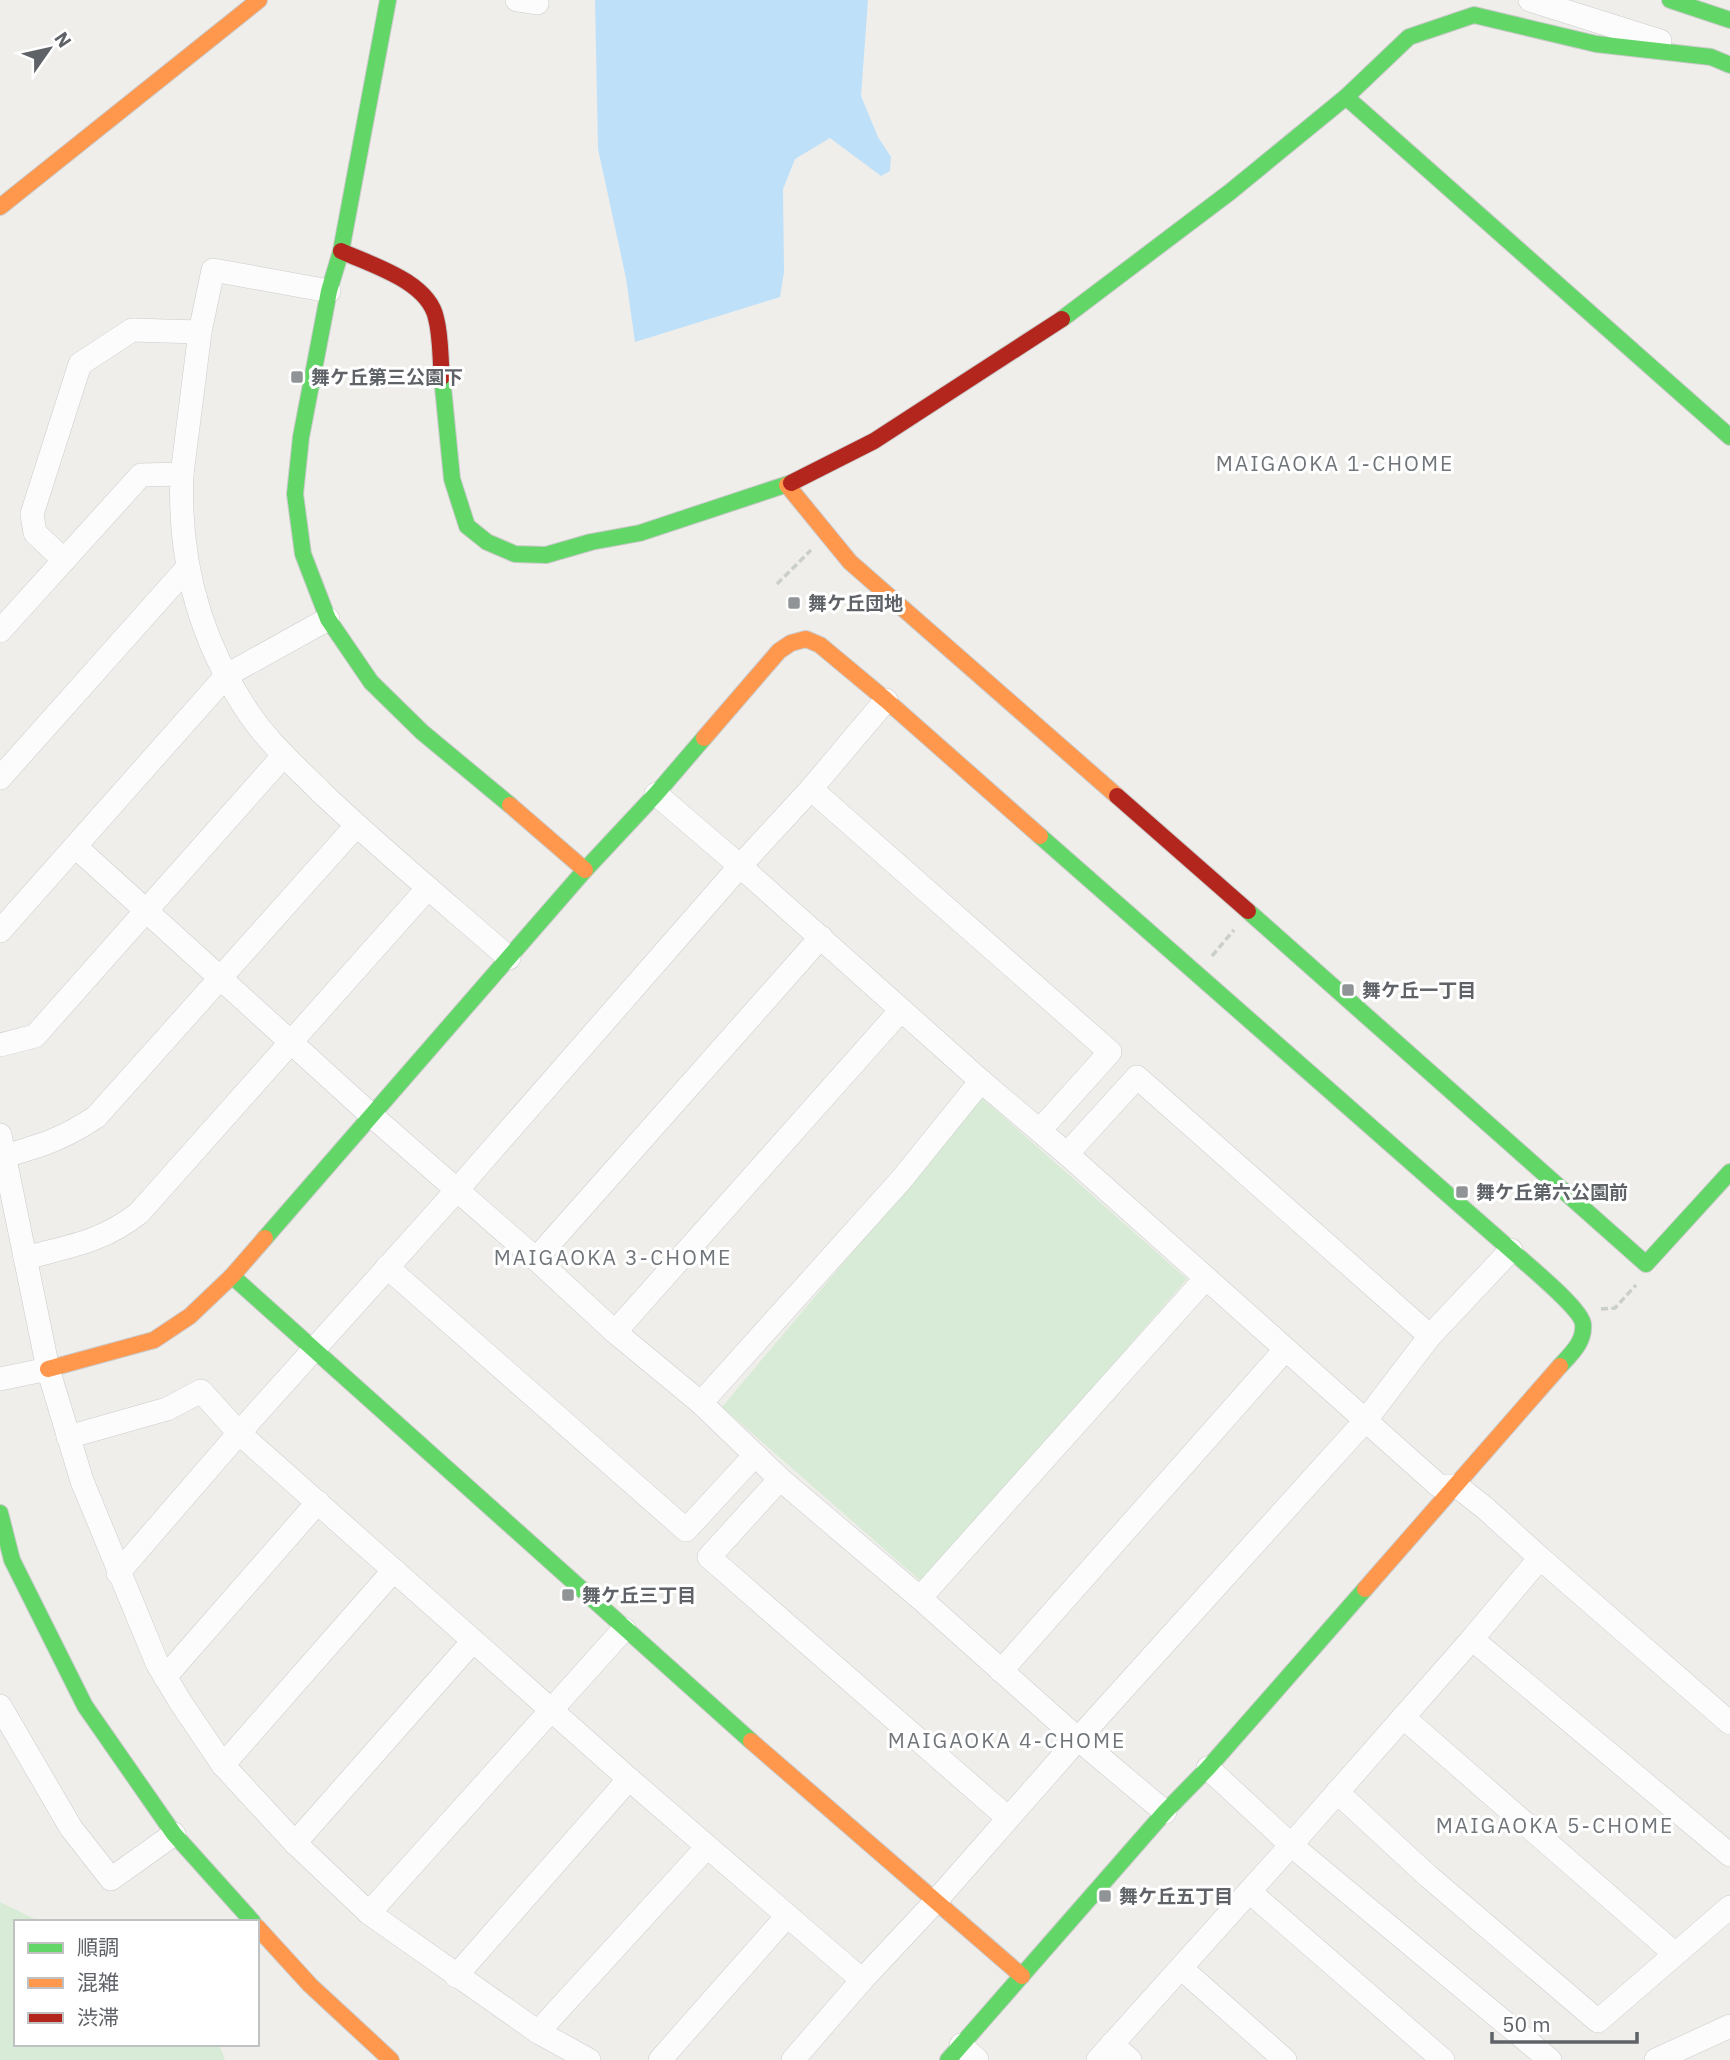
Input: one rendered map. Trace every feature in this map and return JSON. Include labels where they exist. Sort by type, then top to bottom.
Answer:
[{"type":"main road","points":[[0,206],[259,0]]},
{"type":"main road","points":[[388,0],[341,251],[329,291],[301,437],[295,494],[303,554],[328,619],[371,682],[422,732],[585,870]]},
{"type":"main road","points":[[1670,0],[1730,20]]},
{"type":"main road","points":[[341,251],[413,284],[436,315],[452,479],[467,526],[487,542],[515,554],[546,555],[591,542],[639,533],[787,485],[874,441],[1070,314],[1230,192],[1346,97],[1409,37],[1474,15],[1596,44],[1721,61]]},
{"type":"main road","points":[[1346,97],[1730,437]]},
{"type":"main road","points":[[787,485],[850,562],[1646,1264],[1730,1172]]},
{"type":"main road","points":[[48,1369],[153,1340],[190,1317],[232,1276],[779,651],[791,643],[806,639],[820,645],[1511,1250],[1577,1311],[1583,1325],[1579,1345],[1022,1976],[962,2055]]},
{"type":"main road","points":[[232,1276],[624,1629],[1022,1976]]},
{"type":"main road","points":[[0,1513],[12,1560],[85,1706],[174,1834],[251,1920]]},
{"type":"main road","points":[[259,1929],[310,1985],[391,2060]]},
{"type":"street","points":[[1530,0],[1721,61]]},
{"type":"street","points":[[329,291],[213,270],[201,332],[182,474],[181,498],[192,590],[210,641],[227,675],[251,716],[284,755],[356,825],[509,957]]},
{"type":"street","points":[[65,560],[35,533],[32,514],[80,364],[132,330],[201,332]]},
{"type":"street","points":[[0,631],[141,475],[182,474]]},
{"type":"street","points":[[0,778],[188,567]]},
{"type":"street","points":[[0,931],[227,675],[328,619]]},
{"type":"street","points":[[118,1573],[740,866],[811,789],[886,700]]},
{"type":"street","points":[[0,1045],[35,1036],[284,755]]},
{"type":"street","points":[[811,789],[1110,1052],[1040,1130]]},
{"type":"street","points":[[656,794],[1040,1130],[1439,1486],[1457,1486],[1485,1508],[1730,1723]]},
{"type":"street","points":[[356,825],[96,1117],[72,1133],[49,1143],[3,1145],[48,1369],[68,1437],[118,1573],[165,1677],[223,1765],[295,1843],[369,1913],[537,2032],[589,2060]]},
{"type":"street","points":[[76,847],[615,1332],[701,1404],[780,1479],[920,1598],[1078,1740],[1165,1812]]},
{"type":"street","points":[[25,1258],[94,1240],[120,1228],[139,1213],[428,888]]},
{"type":"street","points":[[536,1259],[821,937]]},
{"type":"street","points":[[615,1332],[901,1010]]},
{"type":"street","points":[[1067,1154],[1137,1077],[1430,1336]]},
{"type":"street","points":[[701,1404],[901,1180],[981,1081]]},
{"type":"street","points":[[793,2060],[1364,1421],[1430,1336],[1511,1250]]},
{"type":"street","points":[[387,1267],[687,1530],[755,1455]]},
{"type":"street","points":[[920,1598],[1206,1278]]},
{"type":"street","points":[[1001,1671],[1285,1350]]},
{"type":"street","points":[[6,1377],[48,1369]]},
{"type":"street","points":[[68,1437],[167,1409],[201,1391],[239,1433],[706,1848],[862,1980]]},
{"type":"street","points":[[780,1479],[709,1557],[1008,1818]]},
{"type":"street","points":[[165,1677],[318,1502]]},
{"type":"street","points":[[1130,2060],[1105,2052],[1250,1892],[1540,1558]]},
{"type":"street","points":[[223,1765],[394,1570]]},
{"type":"street","points":[[369,1913],[624,1629]]},
{"type":"street","points":[[1472,1639],[1730,1855]]},
{"type":"street","points":[[295,1843],[473,1641]]},
{"type":"street","points":[[0,1706],[71,1828],[111,1879],[174,1834]]},
{"type":"street","points":[[1403,1717],[1675,1954]]},
{"type":"street","points":[[1208,1768],[1291,1845],[1550,2060]]},
{"type":"street","points":[[456,1976],[628,1779]]},
{"type":"street","points":[[1337,1792],[1428,1876],[1598,2021],[1730,1907]]},
{"type":"street","points":[[537,2032],[706,1848]]},
{"type":"street","points":[[1250,1892],[1443,2060]]},
{"type":"street","points":[[660,2060],[787,1916]]},
{"type":"street","points":[[1181,1968],[1285,2060]]},
{"type":"street","points":[[1656,2060],[1730,2026]]},
{"type":"path","points":[[777,584],[827,534]]},
{"type":"path","points":[[1197,973],[1249,912]]},
{"type":"path","points":[[1577,1311],[1615,1308],[1636,1284],[1646,1264]]},
{"type":"green space","points":[[982,1098],[1187,1279],[923,1583],[722,1407]]},
{"type":"green space","points":[[0,1902],[37,1920],[14,1920],[14,2046],[220,2046],[225,2060],[0,2060]]},
{"type":"water","points":[[595,0],[868,0],[861,96],[878,137],[891,157],[890,171],[881,176],[830,138],[795,159],[783,189],[784,272],[780,297],[635,342],[626,278],[598,149]]},
{"type":"traffic: fast","points":[[388,0],[341,251],[329,291],[301,437],[295,494],[303,554],[328,619],[371,682],[422,732],[510,805]]},
{"type":"traffic: fast","points":[[1670,0],[1730,20]]},
{"type":"traffic: fast","points":[[1062,319],[1230,192],[1346,97],[1409,37],[1474,15],[1596,44],[1711,57],[1730,65]]},
{"type":"traffic: fast","points":[[1346,97],[1730,437]]},
{"type":"traffic: fast","points":[[442,377],[452,479],[467,526],[487,542],[515,554],[546,555],[591,542],[640,533],[791,483]]},
{"type":"traffic: fast","points":[[265,1238],[585,870],[704,738]]},
{"type":"traffic: fast","points":[[1040,836],[1563,1297],[1580,1317],[1583,1331],[1576,1348],[1560,1366]]},
{"type":"traffic: fast","points":[[1248,911],[1646,1264],[1730,1172]]},
{"type":"traffic: fast","points":[[232,1276],[751,1741]]},
{"type":"traffic: fast","points":[[0,1513],[12,1560],[85,1706],[174,1834],[251,1920]]},
{"type":"traffic: fast","points":[[948,2060],[1365,1589]]},
{"type":"traffic: slow","points":[[0,207],[259,0]]},
{"type":"traffic: slow","points":[[787,485],[850,562],[1117,796]]},
{"type":"traffic: slow","points":[[704,738],[779,651],[791,643],[806,639],[820,645],[886,700],[1040,836]]},
{"type":"traffic: slow","points":[[510,805],[585,870]]},
{"type":"traffic: slow","points":[[48,1369],[154,1340],[190,1316],[232,1276],[265,1238]]},
{"type":"traffic: slow","points":[[1365,1589],[1560,1366]]},
{"type":"traffic: slow","points":[[751,1741],[1022,1976]]},
{"type":"traffic: slow","points":[[259,1929],[310,1985],[391,2060]]},
{"type":"traffic: jam","points":[[341,251],[397,276],[422,294],[431,305],[440,340],[442,377]]},
{"type":"traffic: jam","points":[[791,483],[874,441],[1062,319]]},
{"type":"traffic: jam","points":[[1117,796],[1248,911]]},
{"type":"place","name":"舞ケ丘第三公園下","points":[[297,377]]},
{"type":"place","name":"舞ケ丘団地","points":[[794,603]]},
{"type":"place","name":"舞ケ丘一丁目","points":[[1348,990]]},
{"type":"place","name":"舞ケ丘第六公園前","points":[[1462,1192]]},
{"type":"place","name":"舞ケ丘三丁目","points":[[568,1595]]},
{"type":"place","name":"舞ケ丘五丁目","points":[[1105,1896]]},
{"type":"district","name":"MAIGAOKA 1-CHOME","points":[[1335,463]]},
{"type":"district","name":"MAIGAOKA 3-CHOME","points":[[613,1257]]},
{"type":"district","name":"MAIGAOKA 4-CHOME","points":[[1007,1740]]},
{"type":"district","name":"MAIGAOKA 5-CHOME","points":[[1555,1825]]}]
